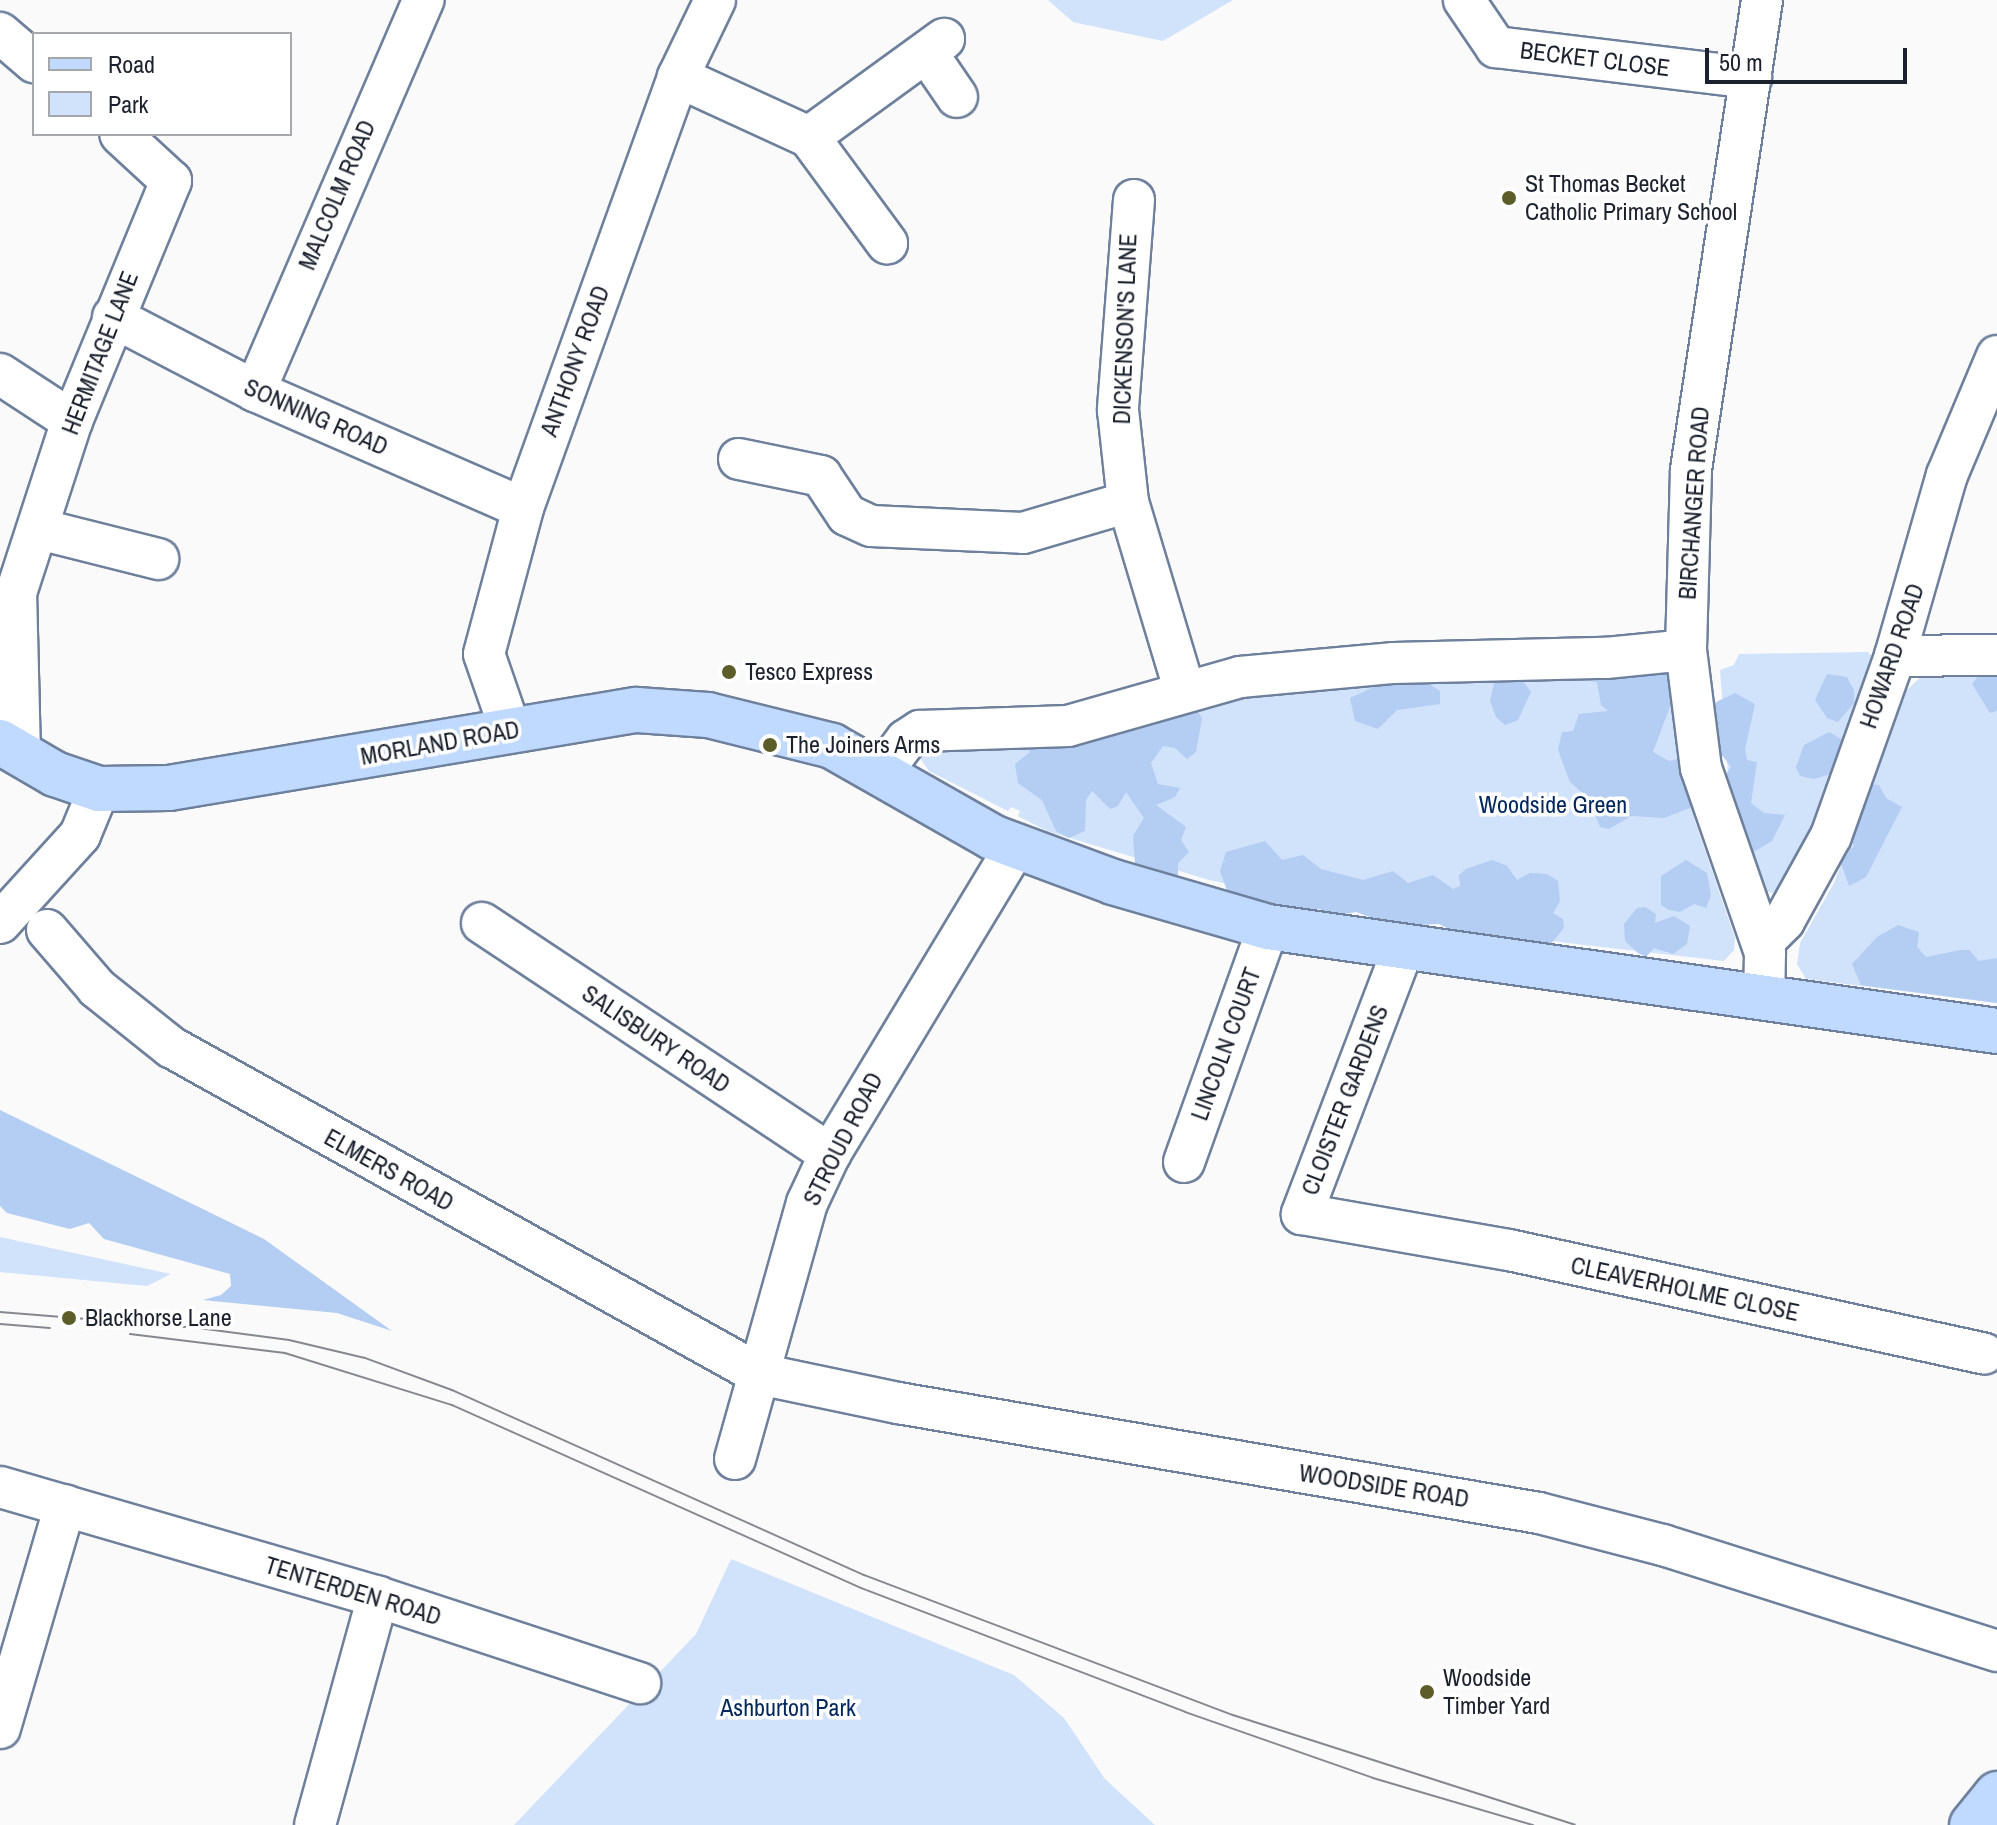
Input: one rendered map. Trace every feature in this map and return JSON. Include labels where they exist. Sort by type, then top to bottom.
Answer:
[{"type":"main road","name":"MORLAND ROAD","points":[[10,748],[55,774],[99,789],[201,784],[452,745],[510,729],[637,710],[708,715],[802,736],[882,772]]},
{"type":"main road","points":[[882,772],[1016,846],[1113,882],[1268,927],[1403,949],[1997,1031]]},
{"type":"main road","points":[[1972,1825],[1997,1794]]},
{"type":"street","name":"MALCOLM ROAD","points":[[255,391],[423,0]]},
{"type":"street","name":"ANTHONY ROAD","points":[[510,729],[484,654],[523,508],[678,77],[715,0]]},
{"type":"street","name":"BECKET CLOSE","points":[[1464,0],[1496,47],[1751,78]]},
{"type":"street","name":"BIRCHANGER ROAD","points":[[1762,0],[1691,470],[1686,650],[1701,768],[1763,942],[1767,965],[1764,999]]},
{"type":"street","points":[[0,33],[32,60]]},
{"type":"street","points":[[809,137],[936,46],[957,97]]},
{"type":"street","points":[[678,77],[809,137],[887,243]]},
{"type":"street","name":"HERMITAGE LANE","points":[[10,748],[16,593],[72,421],[171,181],[122,136]]},
{"type":"street","name":"DICKENSON'S LANE","points":[[1134,200],[1118,410],[1128,502],[1184,689]]},
{"type":"street","name":"SONNING ROAD","points":[[113,317],[255,391],[523,508]]},
{"type":"street","name":"HOWARD ROAD","points":[[1763,942],[1784,921],[1831,836],[1895,656],[1947,475],[1997,356]]},
{"type":"street","points":[[0,374],[72,421]]},
{"type":"street","points":[[739,459],[821,476],[847,515],[871,526],[1023,533],[1128,502]]},
{"type":"street","points":[[39,529],[158,559]]},
{"type":"street","points":[[882,772],[906,740],[920,731],[1068,726],[1184,689],[1290,671],[1686,650]]},
{"type":"street","points":[[1895,656],[1997,655]]},
{"type":"street","points":[[0,923],[80,835],[99,789]]},
{"type":"street","name":"STROUD ROAD","points":[[735,1459],[807,1203],[830,1154],[1016,846]]},
{"type":"street","name":"SALISBURY ROAD","points":[[482,923],[830,1154]]},
{"type":"street","name":"LINCOLN COURT","points":[[1184,1162],[1268,927]]},
{"type":"street","name":"ELMERS ROAD","points":[[47,930],[97,988],[171,1047],[650,1318],[759,1374]]},
{"type":"street","name":"CLOISTER GARDENS","points":[[1386,1231],[1302,1214],[1403,949]]},
{"type":"street","name":"CLEAVERHOLME CLOSE","points":[[1386,1231],[1509,1250],[1984,1354]]},
{"type":"street","name":"WOODSIDE ROAD","points":[[759,1374],[898,1403],[1539,1513],[1663,1545],[1997,1651]]},
{"type":"street","name":"TENTERDEN ROAD","points":[[0,1487],[378,1597],[640,1683]]},
{"type":"street","points":[[1,1718],[65,1505]]},
{"type":"street","points":[[315,1825],[378,1597]]},
{"type":"green space","points":[[1048,0],[1233,0],[1163,41],[1073,22]]},
{"type":"green space","points":[[1868,652],[1876,661],[1852,736],[1806,843],[1780,886],[1773,893],[1762,891],[1728,774],[1720,670],[1734,665],[1739,654]]},
{"type":"green space","points":[[1997,665],[1997,1003],[1806,979],[1797,964],[1800,943],[1834,883],[1907,690],[1927,671]]},
{"type":"green space","name":"Woodside Green","points":[[1663,668],[1694,818],[1735,938],[1734,950],[1724,961],[1567,943],[1314,903],[1209,880],[1047,831],[1018,816],[1020,811],[1011,807],[1008,811],[929,771],[920,758],[922,751],[1238,692]]},
{"type":"green space","points":[[0,1237],[171,1274],[147,1286],[0,1272]]},
{"type":"green space","name":"Ashburton Park","points":[[731,1559],[1014,1675],[1064,1718],[1105,1779],[1155,1825],[514,1825],[696,1634]]},
{"type":"shaded area","points":[[1997,651],[1997,711],[1990,713],[1972,684]]},
{"type":"shaded area","points":[[1666,670],[1672,701],[1653,752],[1669,761],[1685,757],[1695,806],[1664,818],[1631,816],[1609,829],[1600,827],[1589,799],[1570,782],[1558,750],[1562,732],[1573,731],[1579,714],[1608,711],[1601,705],[1597,682],[1576,678]]},
{"type":"shaded area","points":[[1827,674],[1847,677],[1854,690],[1854,703],[1838,722],[1827,718],[1815,700]]},
{"type":"shaded area","points":[[1520,677],[1531,692],[1518,720],[1505,725],[1496,717],[1490,701],[1495,679]]},
{"type":"shaded area","points":[[1391,679],[1426,682],[1440,691],[1440,704],[1397,710],[1378,729],[1355,721],[1350,698]]},
{"type":"shaded area","points":[[1735,693],[1755,704],[1745,749],[1747,760],[1757,762],[1751,803],[1764,813],[1785,815],[1772,841],[1750,854],[1718,785],[1731,767],[1715,746],[1719,731],[1713,727],[1712,704]]},
{"type":"shaded area","points":[[1192,703],[1202,718],[1196,752],[1187,759],[1175,748],[1163,746],[1151,763],[1158,784],[1180,788],[1175,797],[1156,805],[1186,827],[1181,840],[1189,852],[1178,863],[1178,876],[1135,863],[1133,836],[1144,818],[1126,792],[1118,806],[1110,809],[1092,791],[1086,800],[1085,831],[1069,838],[1056,831],[1042,800],[1018,783],[1015,764],[1029,753],[1032,742]]},
{"type":"shaded area","points":[[1829,732],[1845,741],[1834,773],[1814,779],[1800,776],[1796,767],[1804,745]]},
{"type":"shaded area","points":[[1868,784],[1879,785],[1886,798],[1902,807],[1866,877],[1849,886],[1840,861],[1854,846],[1848,832]]},
{"type":"shaded area","points":[[1265,841],[1282,860],[1303,855],[1321,869],[1363,880],[1393,871],[1408,883],[1433,875],[1453,889],[1460,886],[1459,875],[1466,869],[1492,860],[1507,866],[1517,880],[1530,873],[1547,874],[1558,881],[1560,901],[1553,913],[1563,919],[1564,928],[1549,946],[1459,934],[1439,924],[1395,926],[1356,912],[1333,916],[1320,909],[1300,911],[1229,896],[1220,871],[1226,852]]},
{"type":"shaded area","points":[[1686,860],[1707,873],[1711,895],[1706,908],[1694,904],[1680,912],[1669,910],[1661,905],[1661,876]]},
{"type":"shaded area","points":[[1645,907],[1656,914],[1655,923],[1674,916],[1690,926],[1687,944],[1673,954],[1654,948],[1646,957],[1638,953],[1625,941],[1624,924],[1637,908]]},
{"type":"shaded area","points":[[1898,925],[1919,932],[1917,947],[1926,957],[1969,950],[1979,961],[1997,958],[1997,1003],[1861,985],[1852,964],[1877,937]]},
{"type":"shaded area","points":[[0,1110],[264,1239],[392,1331],[337,1313],[203,1300],[221,1295],[231,1286],[230,1274],[104,1239],[89,1223],[70,1229],[7,1213],[0,1206]]},
{"type":"tram line","points":[[0,1312],[198,1328],[289,1340],[365,1358],[452,1390],[864,1575],[1233,1715],[1575,1825]]},
{"type":"tram line","points":[[0,1324],[50,1328]]},
{"type":"tram line","points":[[130,1334],[285,1353],[452,1405],[861,1588],[1185,1712],[1373,1778],[1533,1825]]},
{"type":"place","name":"St Thomas Becket Catholic Primary School","points":[[1509,198]]},
{"type":"place","name":"Tesco Express","points":[[729,672]]},
{"type":"place","name":"The Joiners Arms","points":[[770,745]]},
{"type":"place","name":"Blackhorse Lane","points":[[69,1318]]},
{"type":"place","name":"Woodside Timber Yard","points":[[1427,1692]]}]
